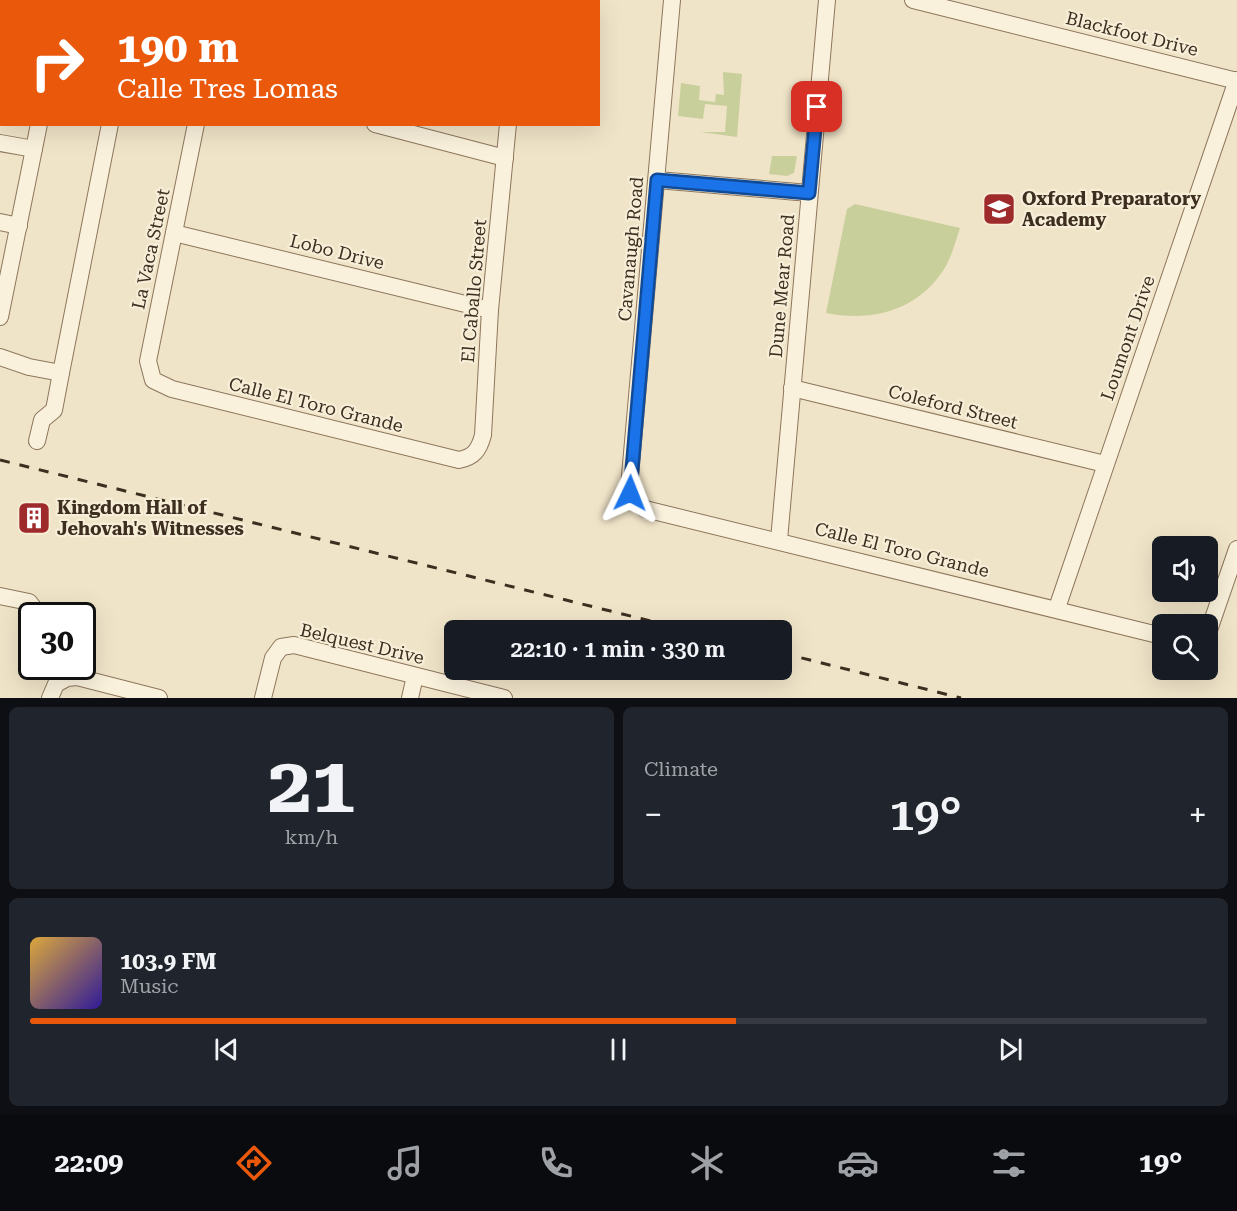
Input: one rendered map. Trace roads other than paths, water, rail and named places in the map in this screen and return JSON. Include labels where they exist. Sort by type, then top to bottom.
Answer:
[{"type":"street","name":"Cavanaugh Road","points":[[634,500],[629,487],[672,0]]},
{"type":"street","name":"Dune Mear Road","points":[[779,540],[827,0]]},
{"type":"street","name":"Blackfoot Drive","points":[[913,0],[1237,81]]},
{"type":"street","name":"Loumont Drive","points":[[1057,608],[1237,81]]},
{"type":"street","points":[[0,317],[39,126]]},
{"type":"street","points":[[37,441],[42,420],[54,410],[110,126]]},
{"type":"street","name":"La Vaca Street","points":[[153,380],[148,361],[196,126]]},
{"type":"street","points":[[383,126],[505,158]]},
{"type":"street","name":"El Caballo Street","points":[[471,458],[479,448],[483,435],[490,310],[508,126]]},
{"type":"street","points":[[0,143],[34,149]]},
{"type":"street","points":[[657,180],[809,193]]},
{"type":"street","points":[[0,222],[19,226]]},
{"type":"street","name":"Lobo Drive","points":[[174,233],[490,310]]},
{"type":"street","points":[[0,357],[21,365],[61,373]]},
{"type":"street","name":"Calle El Toro Grande","points":[[153,380],[172,389],[445,458],[459,460],[471,458]]},
{"type":"street","name":"Coleford Street","points":[[792,388],[1105,464]]},
{"type":"street","name":"Calle El Toro Grande","points":[[634,500],[645,509],[1057,608],[1152,633]]},
{"type":"street","points":[[1215,614],[1237,549]]},
{"type":"street","points":[[0,596],[29,602]]},
{"type":"street","name":"Belquest Drive","points":[[263,698],[273,658],[281,647],[294,645],[504,698]]},
{"type":"street","points":[[410,698],[415,676]]},
{"type":"street","points":[[50,698],[61,680]]},
{"type":"street","points":[[89,680],[159,698]]},
{"type":"railway","points":[[0,460],[647,620]]},
{"type":"railway","points":[[792,656],[961,698]]},
{"type":"place","name":"Oxford Preparatory Academy","points":[[999,209]]},
{"type":"place","name":"Kingdom Hall of Jehovah's Witnesses","points":[[34,518]]}]
